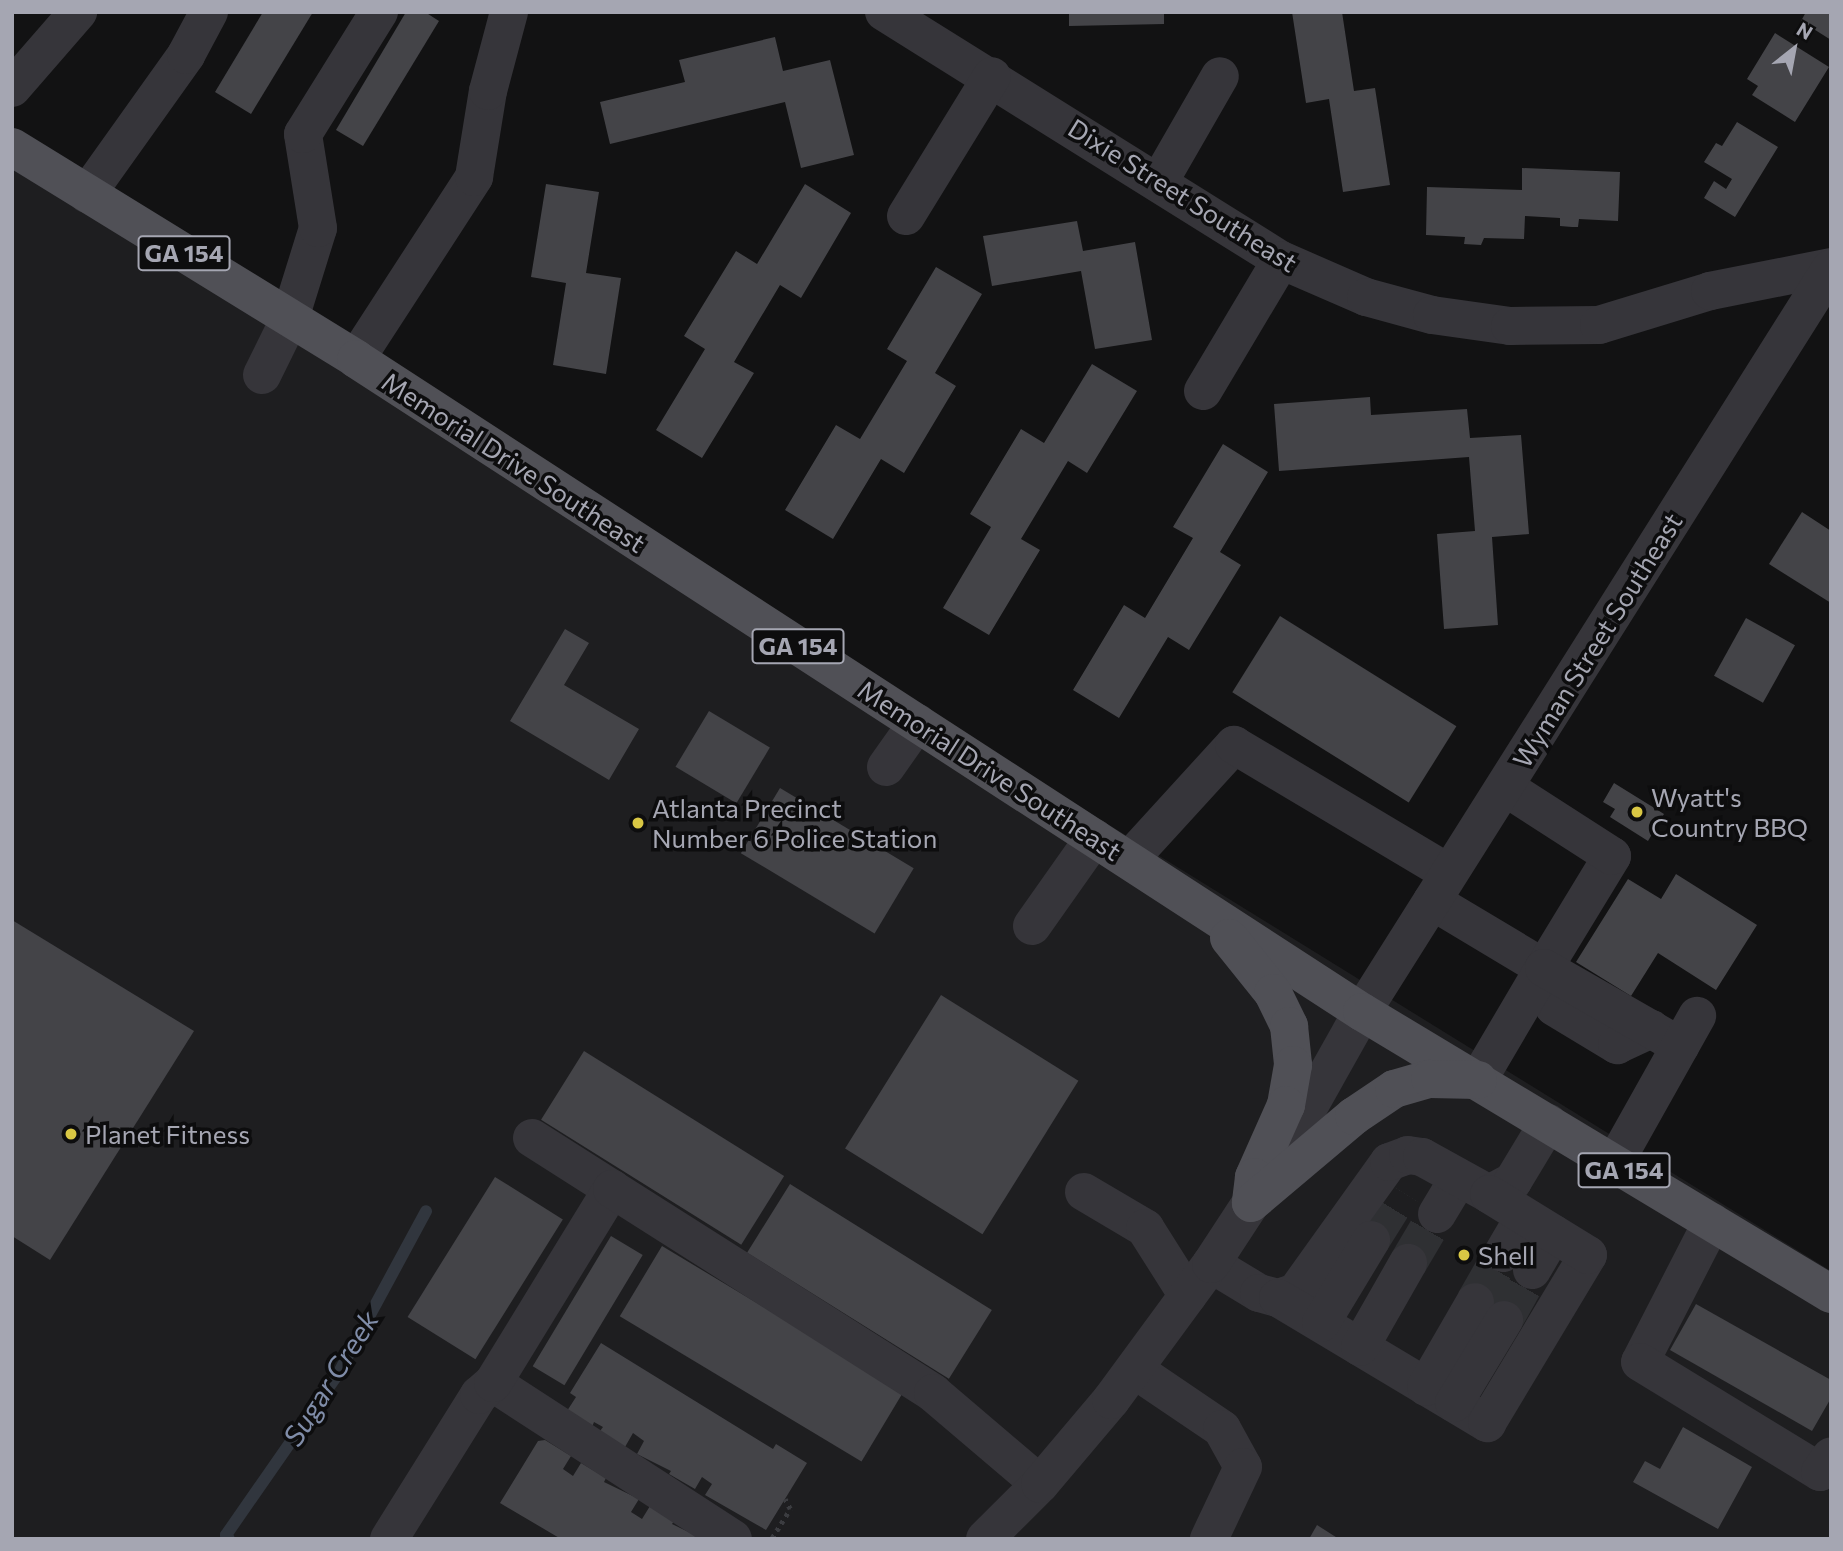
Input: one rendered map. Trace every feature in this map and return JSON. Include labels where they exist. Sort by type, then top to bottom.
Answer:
[{"type":"main road","name":"Memorial Drive Southeast","points":[[12,147],[356,359],[1363,1012],[1831,1294]]},
{"type":"main road","points":[[1202,908],[1273,993],[1289,1026],[1293,1065],[1286,1105],[1254,1177],[1251,1203]]},
{"type":"main road","points":[[1251,1203],[1354,1116],[1394,1089],[1430,1079],[1478,1080]]},
{"type":"street","points":[[12,88],[78,12]]},
{"type":"street","points":[[87,194],[186,55],[208,12]]},
{"type":"street","points":[[262,375],[290,318],[318,228],[303,134],[379,12]]},
{"type":"street","points":[[356,359],[474,177],[488,91],[509,12]]},
{"type":"street","name":"Dixie Street Southeast","points":[[884,12],[992,76],[1281,260],[1366,297],[1432,315],[1522,326],[1598,325],[1710,291],[1831,267]]},
{"type":"street","points":[[906,215],[992,76]]},
{"type":"street","points":[[1159,182],[1220,76]]},
{"type":"street","points":[[1203,391],[1281,260]]},
{"type":"street","name":"Wyman Street Southeast","points":[[985,1539],[1040,1484],[1135,1370],[1251,1203],[1363,1012],[1831,267]]},
{"type":"street","points":[[886,767],[917,723]]},
{"type":"street","points":[[1129,860],[1234,745],[1441,887],[1551,972],[1676,1030],[1614,1164]]},
{"type":"street","points":[[1478,1080],[1551,972],[1612,856],[1505,787]]},
{"type":"street","points":[[1032,926],[1094,838]]},
{"type":"street","points":[[1437,1214],[1473,1187],[1513,1181],[1548,1123]]},
{"type":"street","points":[[532,1139],[933,1393],[1040,1484]]},
{"type":"street","points":[[1210,1264],[1259,1293],[1278,1298],[1487,1423],[1588,1255],[1422,1157],[1408,1155],[1389,1162],[1311,1277],[1296,1292],[1278,1298]]},
{"type":"street","points":[[1401,1192],[1422,1157]]},
{"type":"street","points":[[389,1539],[480,1395],[493,1383],[612,1189]]},
{"type":"street","points":[[1084,1192],[1145,1228],[1188,1296]]},
{"type":"street","points":[[1712,1222],[1640,1362],[1820,1472],[1831,1456]]},
{"type":"street","points":[[1518,1262],[1539,1225]]},
{"type":"street","points":[[1321,1323],[1371,1240]]},
{"type":"street","points":[[1360,1347],[1408,1263]]},
{"type":"street","points":[[1440,1395],[1489,1311]]},
{"type":"street","points":[[1135,1370],[1222,1429],[1244,1467],[1209,1539]]},
{"type":"street","points":[[493,1383],[733,1539]]},
{"type":"path","points":[[771,1539],[790,1509],[785,1499]]},
{"type":"shaded area","points":[[12,147],[1831,1271],[1831,1539],[12,1539]]},
{"type":"building","points":[[263,12],[313,12],[251,114],[215,92]]},
{"type":"building","points":[[406,12],[425,12],[439,21],[363,146],[336,130]]},
{"type":"building","points":[[1069,12],[1164,12],[1164,24],[1069,26]]},
{"type":"building","points":[[1292,12],[1342,12],[1354,91],[1375,88],[1390,185],[1343,192],[1329,99],[1306,103]]},
{"type":"building","points":[[1806,12],[1831,12],[1831,40],[1801,21]]},
{"type":"building","points":[[1775,33],[1829,67],[1795,122],[1752,95],[1758,86],[1747,79]]},
{"type":"building","points":[[775,37],[783,71],[830,60],[854,155],[801,168],[785,102],[610,144],[600,102],[685,82],[679,60]]},
{"type":"building","points":[[1737,122],[1778,147],[1735,217],[1704,198],[1714,181],[1726,189],[1732,179],[1704,162],[1716,143],[1722,146]]},
{"type":"building","points":[[1522,168],[1620,172],[1618,221],[1579,219],[1578,227],[1572,227],[1560,226],[1560,218],[1525,216],[1524,239],[1484,238],[1481,245],[1464,244],[1465,237],[1426,235],[1427,187],[1522,190]]},
{"type":"building","points":[[546,184],[599,192],[586,273],[621,278],[606,374],[553,365],[566,283],[531,277]]},
{"type":"building","points":[[805,184],[851,213],[801,298],[780,285],[734,362],[754,373],[702,458],[656,430],[705,349],[684,336],[736,251],[757,264]]},
{"type":"building","points":[[1077,221],[1083,251],[1135,242],[1152,340],[1095,349],[1081,271],[992,286],[983,236]]},
{"type":"building","points":[[936,267],[982,294],[935,373],[956,386],[904,473],[881,459],[833,539],[785,510],[836,425],[860,439],[907,361],[887,349]]},
{"type":"building","points":[[1092,364],[1137,391],[1087,473],[1068,461],[1021,539],[1040,550],[989,635],[943,608],[991,527],[970,514],[1021,429],[1044,443]]},
{"type":"building","points":[[1370,397],[1371,415],[1467,409],[1470,438],[1521,435],[1529,534],[1492,537],[1498,625],[1444,629],[1437,534],[1475,531],[1469,457],[1279,471],[1274,404]]},
{"type":"building","points":[[1223,444],[1268,472],[1220,552],[1241,565],[1189,650],[1168,637],[1119,718],[1073,690],[1124,605],[1145,618],[1193,538],[1173,527]]},
{"type":"building","points":[[1802,512],[1831,531],[1831,603],[1769,564]]},
{"type":"building","points":[[1280,616],[1456,726],[1409,803],[1232,692]]},
{"type":"building","points":[[1746,618],[1795,645],[1763,703],[1714,676]]},
{"type":"building","points":[[565,629],[589,643],[564,685],[639,729],[609,780],[510,721]]},
{"type":"building","points":[[709,711],[770,748],[736,803],[676,767]]},
{"type":"building","name":"Wyatt's Country BBQ","points":[[1614,783],[1664,814],[1648,841],[1610,817],[1615,809],[1603,802]]},
{"type":"building","points":[[780,788],[914,868],[875,933],[741,853]]},
{"type":"building","points":[[1676,874],[1757,925],[1716,990],[1658,953],[1631,996],[1576,962],[1628,879],[1661,899]]},
{"type":"building","name":"Planet Fitness","points":[[12,920],[194,1031],[50,1260],[12,1236]]},
{"type":"building","points":[[941,995],[1078,1081],[982,1234],[845,1148]]},
{"type":"building","points":[[584,1051],[784,1176],[741,1245],[541,1120]]},
{"type":"building","points":[[495,1177],[563,1219],[475,1359],[408,1317]]},
{"type":"building","points":[[790,1184],[992,1310],[949,1379],[747,1253]]},
{"type":"building","points":[[611,1236],[643,1255],[564,1385],[533,1366]]},
{"type":"building","points":[[662,1246],[904,1391],[861,1462],[620,1316]]},
{"type":"building","points":[[1696,1304],[1831,1380],[1831,1398],[1812,1431],[1670,1350]]},
{"type":"building","points":[[601,1343],[773,1449],[776,1444],[807,1463],[766,1530],[705,1495],[712,1484],[702,1477],[695,1489],[669,1474],[671,1471],[637,1454],[644,1441],[633,1433],[625,1447],[600,1431],[603,1427],[594,1422],[592,1427],[567,1411],[576,1397],[570,1393]]},
{"type":"building","points":[[1683,1427],[1752,1467],[1718,1529],[1633,1482],[1645,1461],[1660,1469]]},
{"type":"building","points":[[545,1440],[571,1456],[563,1469],[573,1476],[581,1463],[606,1478],[604,1482],[639,1499],[631,1512],[642,1519],[650,1506],[674,1521],[672,1524],[703,1539],[561,1539],[500,1503],[538,1441]]},
{"type":"building","points":[[1317,1525],[1339,1539],[1309,1539]]},
{"type":"waterway","name":"Sugar Creek","points":[[229,1539],[226,1535],[338,1374],[426,1211]]},
{"type":"tunnel","points":[[1371,1240],[1401,1192]]},
{"type":"tunnel","points":[[1408,1263],[1437,1214]]},
{"type":"tunnel","points":[[1475,1302],[1503,1253]]},
{"type":"tunnel","points":[[1504,1320],[1532,1270]]},
{"type":"place","name":"Wyatt's Country BBQ","points":[[1637,812]]},
{"type":"place","name":"Atlanta Precinct Number 6 Police Station","points":[[638,823]]},
{"type":"place","name":"Planet Fitness","points":[[71,1134]]},
{"type":"place","name":"Shell","points":[[1464,1255]]}]
